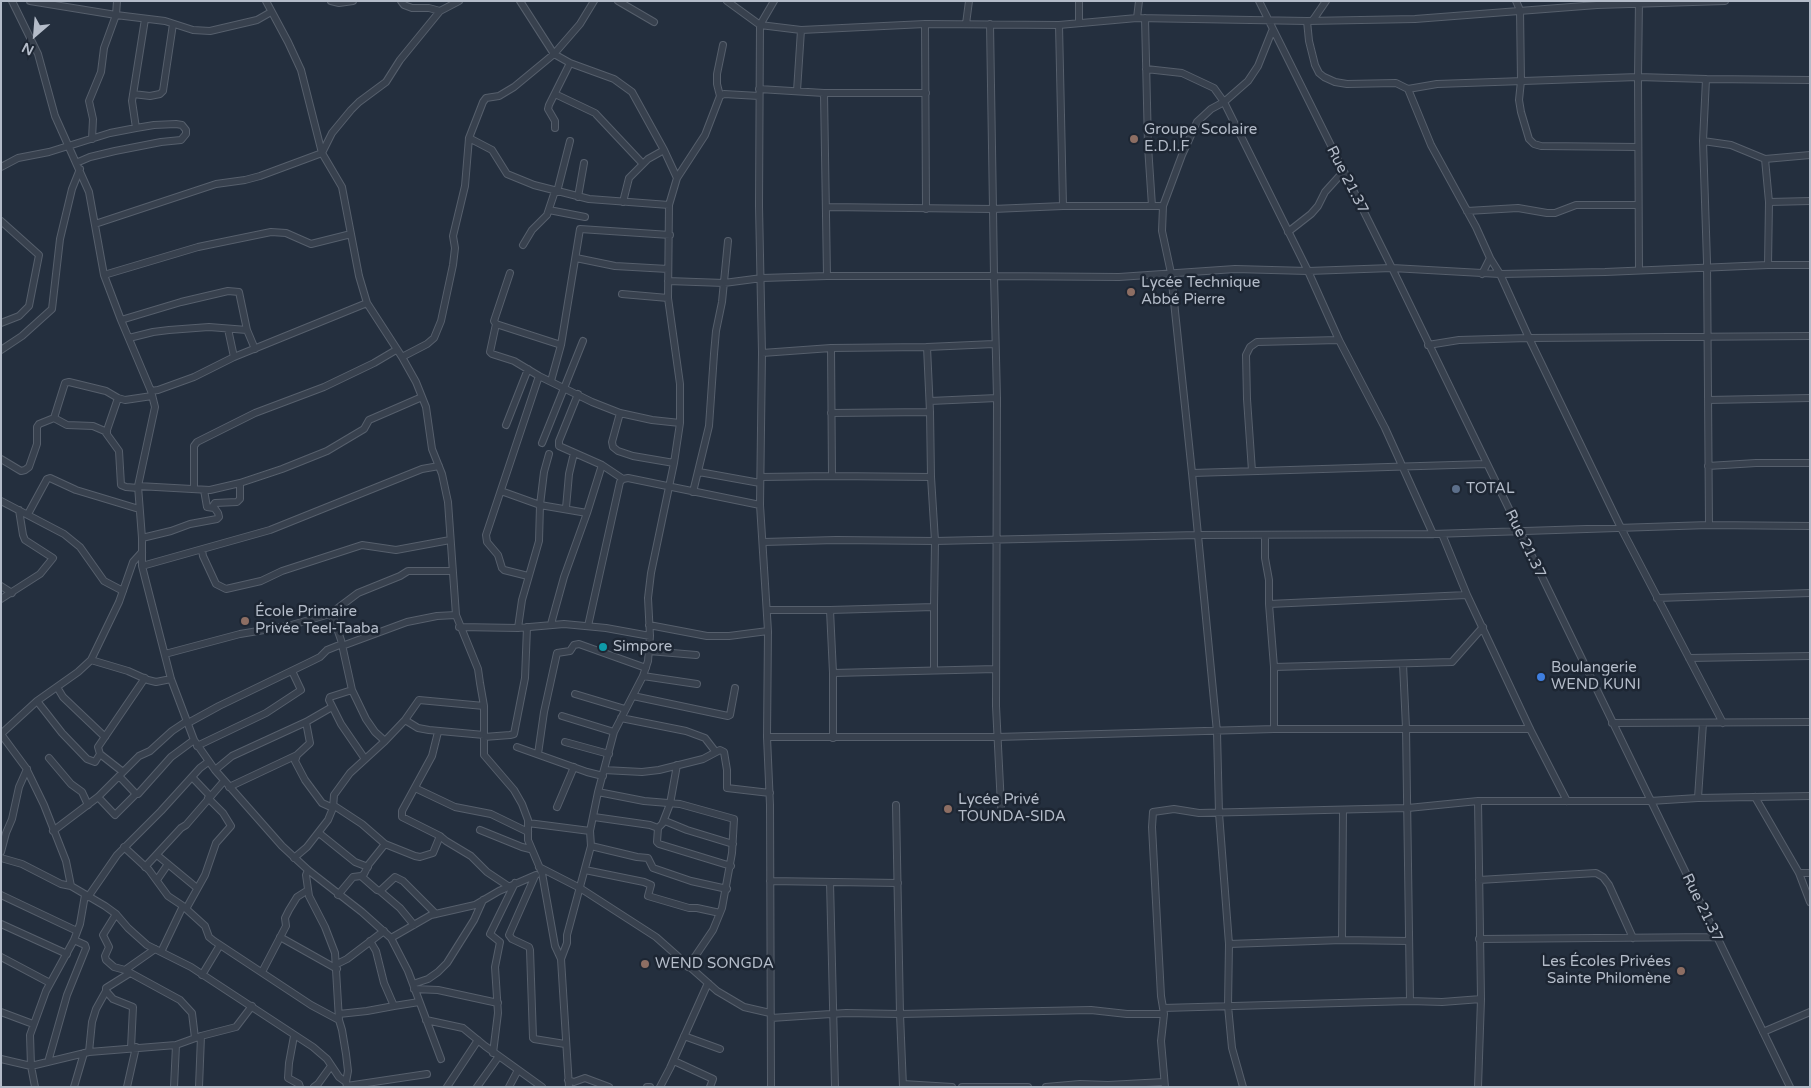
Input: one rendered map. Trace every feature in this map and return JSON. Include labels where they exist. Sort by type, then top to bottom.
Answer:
[{"type":"street","points":[[12,1],[38,54],[50,99],[89,192],[104,275],[155,407],[138,487],[142,566],[171,679],[187,722],[196,743],[208,762],[294,858],[391,938],[401,955],[441,1059]]},
{"type":"street","points":[[30,1],[165,21],[193,30],[210,31],[257,20],[271,12]]},
{"type":"street","points":[[92,139],[93,119],[89,101],[101,72],[104,48],[116,15],[116,1]]},
{"type":"street","points":[[266,1],[301,70],[322,154],[342,187],[367,303],[402,357],[422,396],[428,416],[432,449],[445,483],[456,616],[478,669],[484,706],[485,758],[514,790],[522,804],[528,823],[530,849],[540,870],[556,946],[561,959],[568,1083],[584,1078],[609,1087]]},
{"type":"street","points":[[331,1],[339,3],[353,1]]},
{"type":"street","points":[[401,1],[404,5],[412,8],[429,8],[440,11]]},
{"type":"street","points":[[94,224],[216,184],[260,176],[322,154],[332,133],[359,102],[386,82],[400,60],[440,11],[459,1]]},
{"type":"street","points":[[520,1],[554,54],[570,63],[614,80],[632,92],[677,178]]},
{"type":"street","points":[[402,357],[427,344],[434,338],[441,321],[453,264],[455,248],[453,236],[465,186],[469,138],[484,100],[499,96],[514,87],[554,54],[580,24],[594,1]]},
{"type":"street","points":[[618,1],[654,22]]},
{"type":"street","points":[[727,1],[760,25],[801,30],[925,24],[1059,25],[1137,18],[1268,20],[1415,18],[1598,5],[1725,1]]},
{"type":"street","points":[[771,1087],[770,793],[767,737],[768,631],[760,505],[762,278],[759,206],[759,93],[760,25],[774,1]]},
{"type":"street","points":[[966,24],[969,1]]},
{"type":"street","points":[[1079,1],[1079,23]]},
{"type":"street","points":[[1137,18],[1139,1]]},
{"type":"street","name":"Rue 21.37","points":[[1258,1],[1392,268],[1612,724],[1790,1086]]},
{"type":"street","points":[[1326,1],[1310,20],[1309,41],[1318,73],[1335,82],[1346,84],[1396,83],[1408,89],[1437,84],[1638,77],[1810,80]]},
{"type":"street","points":[[1516,1],[1520,10],[1521,81],[1519,100],[1529,140],[1541,146],[1638,147]]},
{"type":"street","points":[[1639,3],[1639,270]]},
{"type":"street","points":[[1145,18],[1148,146],[1152,206]]},
{"type":"street","points":[[136,128],[132,101],[145,19]]},
{"type":"street","points":[[133,94],[150,96],[160,94],[163,91],[173,24]]},
{"type":"street","points":[[925,24],[926,209]]},
{"type":"street","points":[[990,24],[994,344],[997,398],[996,737],[1001,806]]},
{"type":"street","points":[[1059,25],[1063,206]]},
{"type":"street","points":[[797,91],[801,30]]},
{"type":"street","points":[[1243,1087],[1232,1048],[1228,1006],[1229,944],[1219,813],[1217,732],[1172,273],[1162,231],[1163,206],[1182,155],[1197,122],[1248,81],[1258,66],[1272,31]]},
{"type":"street","points":[[561,959],[567,943],[567,935],[591,846],[590,831],[614,732],[646,668],[650,636],[648,598],[680,423],[680,384],[668,298],[669,205],[677,178],[705,135],[720,96],[716,84],[723,45]]},
{"type":"street","points":[[555,128],[555,120],[548,109],[570,63]]},
{"type":"street","points":[[1146,69],[1182,73],[1214,88],[1224,102],[1308,271],[1339,340],[1385,428],[1433,534]]},
{"type":"street","points":[[1706,79],[1704,141],[1709,526]]},
{"type":"street","points":[[1408,89],[1431,145],[1500,274],[1528,338],[1621,528],[1723,723]]},
{"type":"street","points":[[720,96],[724,94],[797,91],[926,93]]},
{"type":"street","points":[[824,92],[827,276]]},
{"type":"street","points":[[555,94],[595,113],[642,163]]},
{"type":"street","points":[[1,166],[18,158],[49,152],[110,133],[136,128],[176,124],[184,127],[186,134],[181,140],[161,142],[90,157],[78,166],[60,239],[52,309],[22,336],[1,350]]},
{"type":"street","points":[[469,138],[492,150],[507,174],[534,185],[578,197],[669,205]]},
{"type":"street","points":[[523,246],[532,230],[543,220],[549,210],[570,141]]},
{"type":"street","points":[[1704,141],[1731,145],[1765,159],[1810,155]]},
{"type":"street","points":[[623,202],[629,178],[642,163],[664,150]]},
{"type":"street","points":[[1765,159],[1769,202],[1768,265]]},
{"type":"street","points":[[578,197],[584,163]]},
{"type":"street","points":[[1288,232],[1311,214],[1318,206],[1325,192],[1343,172]]},
{"type":"street","points":[[1769,202],[1810,201]]},
{"type":"street","points":[[1467,211],[1518,208],[1555,213],[1576,205],[1638,205]]},
{"type":"street","points":[[827,207],[993,209],[1063,206],[1163,206]]},
{"type":"street","points":[[549,210],[586,217]]},
{"type":"street","points":[[1,221],[39,255],[29,306],[19,316],[1,323]]},
{"type":"street","points":[[551,381],[561,345],[580,229],[670,235]]},
{"type":"street","points":[[104,275],[198,247],[271,232],[286,233],[312,244],[351,234]]},
{"type":"street","points":[[693,492],[709,426],[715,339],[721,309],[728,241]]},
{"type":"street","points":[[576,258],[615,266],[668,269]]},
{"type":"street","points":[[1482,274],[1490,258]]},
{"type":"street","points":[[668,281],[724,283],[762,278],[827,276],[1119,277],[1235,269],[1308,271],[1392,268],[1500,274],[1810,265]]},
{"type":"street","points":[[510,273],[495,318],[496,324],[490,352],[620,413],[652,420],[680,423]]},
{"type":"street","points":[[121,320],[181,302],[228,292],[239,292],[247,330],[255,349]]},
{"type":"street","points":[[622,294],[668,298]]},
{"type":"street","points":[[1,459],[21,470],[29,467],[37,444],[38,427],[40,424],[54,418],[65,384],[69,382],[106,390],[125,400],[151,393],[194,377],[234,357],[367,303]]},
{"type":"street","points":[[496,324],[561,345]]},
{"type":"street","points":[[129,338],[153,332],[209,327],[247,330]]},
{"type":"street","points":[[228,328],[234,357]]},
{"type":"street","points":[[1428,345],[1459,340],[1528,338],[1810,336]]},
{"type":"street","points":[[1252,471],[1246,355],[1250,347],[1257,342],[1339,340]]},
{"type":"street","points":[[542,443],[583,341]]},
{"type":"street","points":[[762,353],[830,348],[994,344]]},
{"type":"street","points":[[927,347],[935,541],[934,670]]},
{"type":"street","points":[[830,348],[832,476]]},
{"type":"street","points":[[194,488],[194,446],[197,442],[255,413],[324,387],[374,363],[396,350]]},
{"type":"street","points":[[506,425],[528,369]]},
{"type":"street","points":[[528,576],[504,570],[498,555],[486,539],[486,535],[539,376]]},
{"type":"street","points":[[578,394],[558,444],[559,446],[602,465],[623,479],[628,478],[760,505]]},
{"type":"street","points":[[54,418],[67,425],[93,426],[107,432],[119,451],[121,486],[194,488],[204,490],[240,483],[282,469],[326,451],[364,429],[369,420],[422,396]]},
{"type":"street","points":[[107,432],[118,398]]},
{"type":"street","points":[[930,401],[997,398]]},
{"type":"street","points":[[1708,400],[1810,398]]},
{"type":"street","points":[[831,413],[930,412]]},
{"type":"street","points":[[620,413],[612,442],[613,447],[618,451],[633,456],[674,463]]},
{"type":"street","points":[[566,508],[569,474],[574,453]]},
{"type":"street","points":[[518,628],[522,600],[539,541],[540,505],[544,472],[549,454]]},
{"type":"street","points":[[1708,466],[1756,463],[1810,463]]},
{"type":"street","points":[[1192,473],[1486,464]]},
{"type":"street","points":[[551,624],[564,577],[602,465]]},
{"type":"street","points":[[142,566],[270,530],[422,469],[439,466]]},
{"type":"street","points":[[699,472],[761,480],[832,476],[931,477]]},
{"type":"street","points":[[28,514],[47,479],[50,478],[76,490],[139,509]]},
{"type":"street","points":[[588,626],[620,482],[623,479]]},
{"type":"street","points":[[214,508],[215,504],[237,502],[240,499],[240,483]]},
{"type":"street","points":[[142,538],[219,518],[214,508],[206,507],[204,490]]},
{"type":"street","points":[[501,491],[540,505],[587,512]]},
{"type":"street","points":[[1,501],[64,534],[80,547],[104,580],[123,591]]},
{"type":"street","points":[[1,599],[40,574],[53,558],[26,540],[23,535],[19,510]]},
{"type":"street","points":[[763,542],[836,540],[935,541],[997,538],[1198,535],[1442,534],[1519,530],[1810,526]]},
{"type":"street","points":[[1442,534],[1467,595],[1530,730],[1567,801]]},
{"type":"street","points":[[1265,536],[1274,667],[1274,729]]},
{"type":"street","points":[[202,550],[216,584],[226,590],[260,581],[282,571],[356,546],[370,545],[378,548],[403,550],[450,540]]},
{"type":"street","points":[[71,886],[66,861],[44,805],[27,769],[1,734],[37,701],[57,688],[91,660],[123,591],[133,562],[142,552]]},
{"type":"street","points":[[165,654],[240,634],[288,626],[330,614],[358,594],[408,571],[452,571]]},
{"type":"street","points":[[1,586],[12,593]]},
{"type":"street","points":[[1657,598],[1810,594]]},
{"type":"street","points":[[1269,604],[1467,595]]},
{"type":"street","points":[[767,610],[934,607]]},
{"type":"street","points":[[830,610],[833,673],[833,738]]},
{"type":"street","points":[[330,614],[337,626],[352,690],[366,720],[385,741]]},
{"type":"street","points":[[53,831],[98,797],[139,756],[159,745],[172,731],[187,722],[320,657],[327,650],[407,622],[437,616],[456,616]]},
{"type":"street","points":[[460,627],[518,628],[551,624],[588,626],[650,636]]},
{"type":"street","points":[[649,625],[707,636],[729,636],[768,631]]},
{"type":"street","points":[[405,720],[418,728],[438,732],[484,736],[514,734],[525,678],[528,627]]},
{"type":"street","points":[[1274,667],[1452,662],[1483,627]]},
{"type":"street","points":[[538,754],[544,712],[557,653],[569,652],[576,644],[579,644],[646,668]]},
{"type":"street","points":[[649,651],[696,656]]},
{"type":"street","points":[[1689,658],[1810,656]]},
{"type":"street","points":[[91,660],[156,682],[171,679]]},
{"type":"street","points":[[1402,664],[1408,808],[1410,1001]]},
{"type":"street","points":[[833,673],[996,669]]},
{"type":"street","points":[[98,797],[115,815],[136,794],[140,793],[170,757],[196,743],[266,713],[301,690],[292,670]]},
{"type":"street","points":[[643,676],[696,684]]},
{"type":"street","points":[[136,794],[121,774],[100,754],[98,747],[144,678]]},
{"type":"street","points":[[57,688],[63,697],[105,737]]},
{"type":"street","points":[[633,696],[728,716],[735,688]]},
{"type":"street","points":[[352,690],[330,696],[329,700],[358,751],[365,759]]},
{"type":"street","points":[[575,694],[625,710]]},
{"type":"street","points":[[294,858],[319,833],[328,820],[333,807],[334,795],[350,773],[405,720],[419,700],[484,706]]},
{"type":"street","points":[[37,701],[62,733],[87,758],[95,762],[100,754]]},
{"type":"street","points":[[215,770],[232,756],[306,722],[332,707]]},
{"type":"street","points":[[562,716],[614,732]]},
{"type":"street","points":[[621,718],[686,731],[705,738],[715,751]]},
{"type":"street","points":[[229,787],[297,755],[310,744],[306,722]]},
{"type":"street","points":[[1612,724],[1810,722]]},
{"type":"street","points":[[1698,798],[1703,723]]},
{"type":"street","points":[[767,737],[996,737],[1274,729],[1406,728],[1530,730]]},
{"type":"street","points":[[438,732],[432,756],[402,811],[402,817],[440,836],[471,856],[487,872],[508,886]]},
{"type":"street","points":[[565,742],[609,754]]},
{"type":"street","points":[[518,747],[574,767],[604,773],[659,770],[704,758],[720,750],[724,752],[727,770],[726,788],[770,793]]},
{"type":"street","points":[[297,755],[295,761],[305,780],[322,803],[333,807],[362,824],[385,844],[420,857],[433,853],[440,836]]},
{"type":"street","points":[[48,758],[71,784],[82,792],[88,805]]},
{"type":"street","points":[[35,1087],[31,1066],[30,1035],[50,983],[78,931],[87,896],[116,855],[208,762]]},
{"type":"street","points":[[677,765],[670,804],[663,822],[658,828],[657,842],[730,866]]},
{"type":"street","points":[[557,807],[574,767]]},
{"type":"street","points":[[1,852],[12,819],[19,787],[27,769]]},
{"type":"street","points":[[74,1087],[86,1053],[92,1022],[106,988],[158,951],[205,875],[216,843],[231,826],[223,813],[192,777]]},
{"type":"street","points":[[145,867],[186,825],[224,781]]},
{"type":"street","points":[[416,788],[444,803],[491,814],[528,832]]},
{"type":"street","points":[[598,792],[680,804],[733,819],[733,844],[727,889],[720,914],[713,930],[688,967]]},
{"type":"street","points":[[1046,1087],[1080,1084],[1165,1085],[1161,1040],[1163,1011],[1152,827],[1153,812],[1174,809],[1198,813],[1219,813],[1408,808],[1478,801],[1650,800],[1810,796]]},
{"type":"street","points":[[1755,797],[1799,873],[1810,902]]},
{"type":"street","points":[[1478,801],[1481,999],[1478,1087]]},
{"type":"street","points":[[896,805],[903,1085],[952,1087]]},
{"type":"street","points":[[1342,940],[1343,810]]},
{"type":"street","points":[[594,817],[650,825],[658,828]]},
{"type":"street","points":[[663,822],[665,821],[733,844]]},
{"type":"street","points":[[528,823],[590,831]]},
{"type":"street","points":[[480,830],[530,849]]},
{"type":"street","points":[[319,833],[355,862],[368,867]]},
{"type":"street","points":[[338,895],[353,877],[361,876],[385,844]]},
{"type":"street","points":[[591,846],[648,858],[654,868],[691,881],[727,889]]},
{"type":"street","points":[[124,847],[157,880],[168,896],[204,926],[209,937],[317,1009],[339,1017],[419,1002]]},
{"type":"street","points":[[157,855],[197,888]]},
{"type":"street","points":[[1,858],[22,864],[61,884],[71,886],[116,914],[135,934],[158,951],[177,958],[252,1006],[320,1053],[347,1085]]},
{"type":"street","points":[[157,880],[168,864]]},
{"type":"street","points":[[308,870],[306,875],[312,904],[331,939],[337,966],[339,1017],[346,1054],[347,1085]]},
{"type":"street","points":[[540,870],[535,876],[509,935],[512,939],[529,947],[530,950],[534,1039],[565,1044]]},
{"type":"street","points":[[540,870],[580,888],[656,937],[708,983],[744,1007],[771,1015],[1091,1010],[1127,1014],[1228,1006],[1410,1001],[1442,1002],[1481,999]]},
{"type":"street","points":[[585,870],[644,882],[651,885],[648,896],[689,908],[697,908],[720,914]]},
{"type":"street","points":[[1479,880],[1596,873],[1603,877],[1609,886],[1633,938]]},
{"type":"street","points":[[1799,873],[1810,873]]},
{"type":"street","points":[[361,876],[402,910],[414,925]]},
{"type":"street","points":[[391,938],[436,914],[467,907],[508,886],[535,876]]},
{"type":"street","points":[[380,891],[395,877],[403,881],[436,914]]},
{"type":"street","points":[[770,881],[898,883]]},
{"type":"street","points":[[830,882],[836,1087]]},
{"type":"street","points":[[477,1087],[496,1054],[498,1003],[496,967],[500,942],[490,934],[515,884]]},
{"type":"street","points":[[262,972],[286,926],[285,918],[293,903],[301,894],[308,890]]},
{"type":"street","points":[[1,895],[78,931]]},
{"type":"street","points":[[413,986],[428,979],[447,962],[474,920],[483,900]]},
{"type":"street","points":[[116,914],[103,935],[109,947],[105,956],[108,963],[180,1000],[192,1013],[198,1037],[199,1087]]},
{"type":"street","points":[[1,924],[67,954]]},
{"type":"street","points":[[337,966],[384,931]]},
{"type":"street","points":[[280,937],[337,966]]},
{"type":"street","points":[[1479,939],[1716,937]]},
{"type":"street","points":[[48,1062],[67,996],[86,948],[85,945],[74,940]]},
{"type":"street","points":[[1229,944],[1409,940]]},
{"type":"street","points":[[370,941],[376,952],[384,983],[394,1006]]},
{"type":"street","points":[[202,974],[220,946]]},
{"type":"street","points":[[1,957],[50,983]]},
{"type":"street","points":[[660,1087],[674,1061],[708,983]]},
{"type":"street","points":[[413,986],[498,1003]]},
{"type":"street","points":[[106,991],[113,999],[133,1007],[133,1047],[127,1087]]},
{"type":"street","points":[[1,1058],[31,1066],[86,1053],[133,1047],[176,1045],[236,1027],[252,1006]]},
{"type":"street","points":[[1,1012],[33,1024]]},
{"type":"street","points":[[1763,1032],[1810,1012]]},
{"type":"street","points":[[426,1020],[463,1028],[542,1087]]},
{"type":"street","points":[[294,1036],[288,1078],[299,1084],[300,1087]]},
{"type":"street","points":[[684,1036],[720,1050]]},
{"type":"street","points":[[447,1087],[478,1040]]},
{"type":"street","points":[[174,1087],[176,1045]]},
{"type":"street","points":[[674,1061],[713,1079],[710,1087]]},
{"type":"street","points":[[314,1087],[331,1066]]},
{"type":"street","points":[[509,1087],[518,1070]]},
{"type":"street","points":[[347,1085],[427,1074]]},
{"type":"street","points":[[962,1087],[1028,1087]]},
{"type":"place","name":"Groupe Scolaire E.D.I.F","points":[[1134,139]]},
{"type":"place","name":"Lycée Technique Abbé Pierre","points":[[1131,292]]},
{"type":"place","name":"TOTAL","points":[[1456,489]]},
{"type":"place","name":"École Primaire Privée Teel-Taaba","points":[[245,621]]},
{"type":"place","name":"Simpore","points":[[603,647]]},
{"type":"place","name":"Boulangerie WEND KUNI","points":[[1541,677]]},
{"type":"place","name":"Lycée Privé TOUNDA-SIDA","points":[[948,809]]},
{"type":"place","name":"WEND SONGDA","points":[[645,964]]},
{"type":"place","name":"Les Écoles Privées Sainte Philomène","points":[[1681,971]]}]
